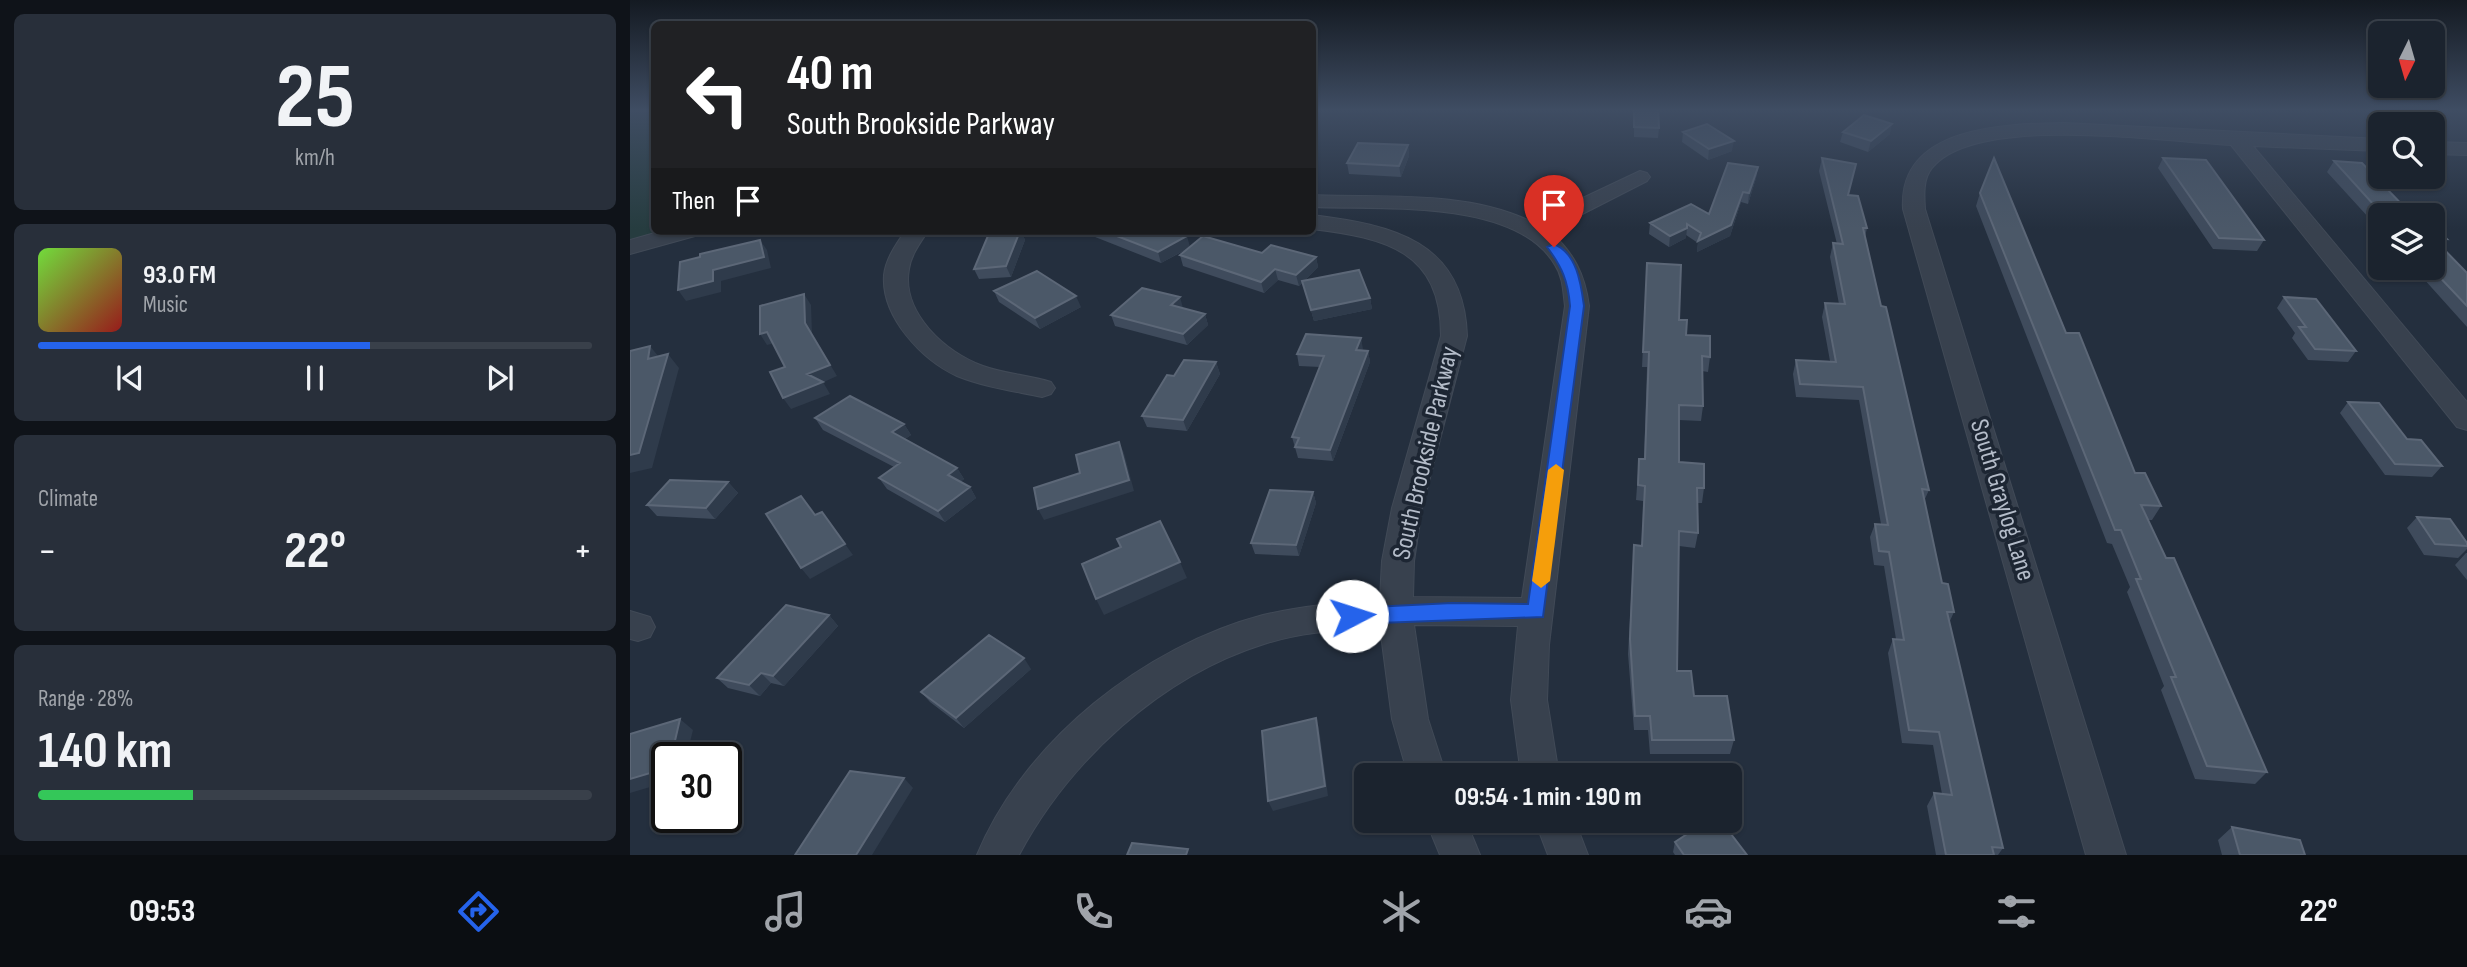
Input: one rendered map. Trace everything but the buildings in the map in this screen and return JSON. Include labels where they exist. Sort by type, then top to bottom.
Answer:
[{"type":"street","name":"South Graylog Lane","points":[[1945,149],[1924,163],[1913,180],[1914,209],[2101,830],[2106,855]]},
{"type":"street","points":[[2244,149],[2467,420]]},
{"type":"street","points":[[1532,230],[1640,177]]},
{"type":"street","points":[[1316,201],[1454,207],[1502,216],[1532,230],[1565,261],[1574,281],[1577,306],[1537,612],[1529,700],[1538,763]]},
{"type":"street","name":"South Brookside Parkway","points":[[1316,223],[1369,231],[1401,242],[1439,271],[1455,302],[1454,336],[1402,533],[1398,568],[1398,612],[1408,704],[1422,763]]},
{"type":"street","points":[[630,247],[673,235]]},
{"type":"street","points":[[914,235],[902,255],[895,281],[903,308],[917,330],[939,353],[964,368],[1042,388]]},
{"type":"street","points":[[997,855],[1024,808],[1081,741],[1116,709],[1177,666],[1222,645],[1306,620],[1398,612],[1537,612]]},
{"type":"street","points":[[1451,833],[1460,855]]},
{"type":"street","points":[[1560,833],[1568,855]]},
{"type":"green space","points":[[630,149],[651,149],[651,235],[655,235],[630,242]]},
{"type":"slow traffic","points":[[1541,581],[1556,470]]},
{"type":"route","points":[[1352,616],[1452,610],[1537,612],[1577,306],[1574,281],[1565,261],[1554,247]]}]
